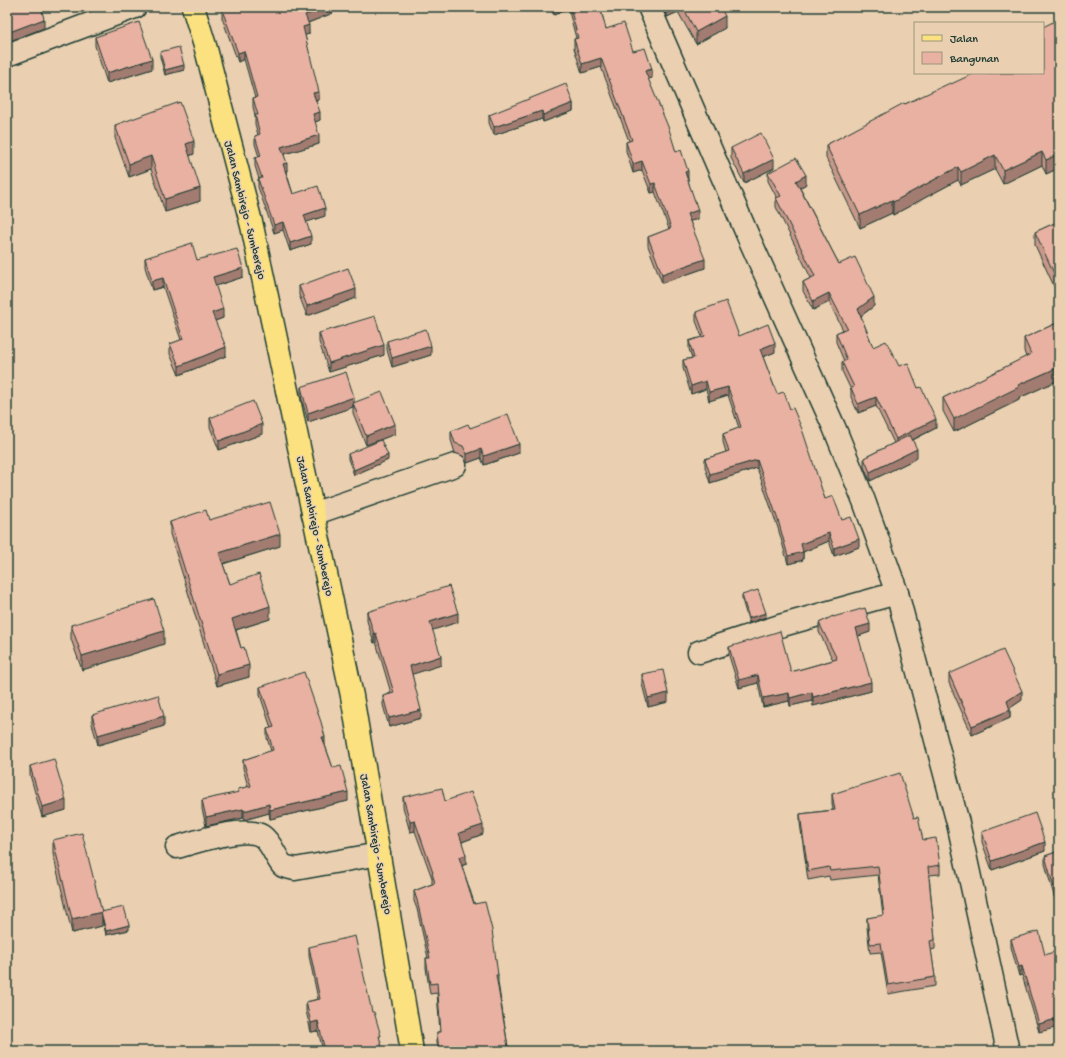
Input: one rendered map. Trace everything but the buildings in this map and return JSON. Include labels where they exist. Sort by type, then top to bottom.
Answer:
[{"type":"main road","name":"Jalan Sambirejo - Sumberejo","points":[[193,7],[206,49],[252,226],[314,514],[352,696],[412,1051]]},
{"type":"street","points":[[7,55],[135,7]]},
{"type":"street","points":[[649,7],[748,236],[834,427],[864,501],[897,593],[958,823],[1008,1051]]},
{"type":"street","points":[[314,514],[455,465]]},
{"type":"street","points":[[699,652],[783,625],[897,593]]},
{"type":"street","points":[[177,847],[217,836],[253,833],[266,840],[283,866],[295,869],[379,854]]}]
